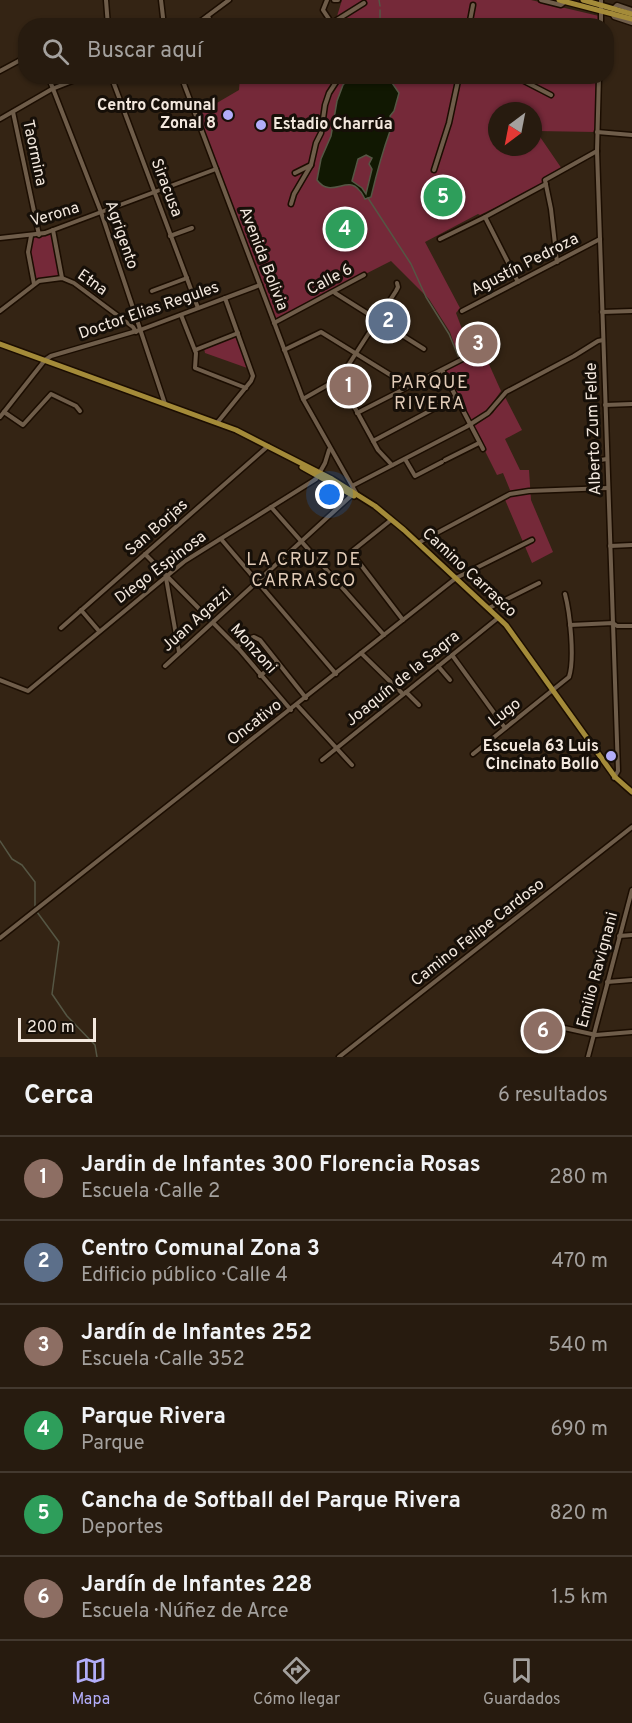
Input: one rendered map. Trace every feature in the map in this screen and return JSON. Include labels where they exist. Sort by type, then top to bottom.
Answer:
[{"type":"main road","points":[[584,0],[613,10],[632,21]]},
{"type":"main road","points":[[562,2],[601,5]]},
{"type":"main road","points":[[613,10],[632,12]]},
{"type":"main road","name":"Camino Carrasco","points":[[0,344],[217,423],[269,446],[343,485],[354,494]]},
{"type":"main road","name":"Camino Carrasco","points":[[319,474],[392,519],[499,618],[513,634],[614,778],[632,794]]},
{"type":"street","points":[[106,0],[107,18]]},
{"type":"street","points":[[161,0],[163,18]]},
{"type":"street","points":[[205,18],[229,0]]},
{"type":"street","points":[[327,0],[323,12],[328,18]]},
{"type":"street","points":[[542,0],[562,2]]},
{"type":"street","points":[[343,18],[364,3]]},
{"type":"street","points":[[471,18],[473,5]]},
{"type":"street","points":[[0,71],[18,61]]},
{"type":"street","name":"Agrigento","points":[[50,84],[101,212],[138,331],[165,404]]},
{"type":"street","points":[[0,119],[65,84]]},
{"type":"street","name":"Siracusa","points":[[114,84],[198,308]]},
{"type":"street","name":"Avenida Bolivia","points":[[184,84],[303,399],[352,486],[354,494]]},
{"type":"street","points":[[291,204],[294,194],[311,165],[321,133],[325,105],[335,84]]},
{"type":"street","points":[[434,170],[449,123],[457,84]]},
{"type":"street","points":[[530,84],[551,94]]},
{"type":"street","name":"Alberto Zum Felde","points":[[599,84],[597,151],[618,771],[614,778]]},
{"type":"street","name":"Taormina","points":[[12,112],[39,235]]},
{"type":"street","points":[[597,132],[632,135]]},
{"type":"street","points":[[440,239],[485,217],[597,151]]},
{"type":"street","points":[[295,173],[311,165]]},
{"type":"street","name":"Verona","points":[[0,238],[39,235],[216,169]]},
{"type":"street","points":[[545,182],[558,262]]},
{"type":"street","points":[[485,217],[518,282]]},
{"type":"street","points":[[170,236],[192,228]]},
{"type":"street","points":[[53,230],[62,278]]},
{"type":"street","points":[[31,236],[28,252],[34,284]]},
{"type":"street","name":"Agustín Pedroza","points":[[462,311],[600,239]]},
{"type":"street","name":"Calle 6","points":[[274,323],[364,275]]},
{"type":"street","name":"Etna","points":[[0,311],[34,284],[43,280],[62,278],[74,283],[138,331]]},
{"type":"street","points":[[152,291],[187,278]]},
{"type":"street","points":[[303,399],[339,379],[396,291],[397,283]]},
{"type":"street","name":"Doctor Elias Regules","points":[[45,360],[51,356],[138,331],[260,285]]},
{"type":"street","points":[[336,293],[424,349]]},
{"type":"street","points":[[217,423],[252,378],[252,372],[225,298]]},
{"type":"street","points":[[602,312],[632,311]]},
{"type":"street","points":[[181,315],[195,350],[197,369],[246,387]]},
{"type":"street","points":[[284,350],[320,332],[397,379],[403,388]]},
{"type":"street","points":[[195,350],[238,333]]},
{"type":"street","points":[[352,486],[470,424],[488,413],[506,392],[603,340]]},
{"type":"street","points":[[468,342],[474,354]]},
{"type":"street","points":[[357,413],[492,344]]},
{"type":"street","points":[[0,417],[45,360]]},
{"type":"street","points":[[442,369],[483,449]]},
{"type":"street","points":[[339,379],[373,441],[392,465]]},
{"type":"street","points":[[4,412],[23,425],[50,394],[76,406],[80,411]]},
{"type":"street","points":[[373,441],[456,397]]},
{"type":"street","points":[[605,405],[632,404]]},
{"type":"street","points":[[405,459],[415,476],[479,443]]},
{"type":"street","name":"San Borjas","points":[[61,628],[269,446]]},
{"type":"street","points":[[319,474],[326,463],[329,446]]},
{"type":"street","points":[[600,460],[607,459]]},
{"type":"street","points":[[326,463],[332,460],[338,462]]},
{"type":"street","name":"Avenida Bolivia","points":[[343,471],[345,481],[343,485]]},
{"type":"street","name":"Diego Espinosa","points":[[0,680],[28,692],[185,561],[319,474]]},
{"type":"street","name":"Camino Carrasco","points":[[329,482],[343,485]]},
{"type":"street","points":[[418,543],[513,494],[608,488]]},
{"type":"street","name":"Juan Agazzi","points":[[165,666],[354,494]]},
{"type":"street","points":[[271,507],[384,635]]},
{"type":"street","points":[[392,519],[351,552],[403,620]]},
{"type":"street","points":[[221,539],[336,674]]},
{"type":"street","name":"Oncativo","points":[[0,939],[456,578],[532,540]]},
{"type":"street","points":[[610,546],[632,545]]},
{"type":"street","name":"Monzoni","points":[[145,554],[237,647],[291,710]]},
{"type":"street","points":[[166,577],[179,652]]},
{"type":"street","points":[[489,608],[539,583]]},
{"type":"street","name":"Lugo","points":[[472,754],[567,680],[570,673],[570,625],[565,594]]},
{"type":"street","points":[[81,610],[99,631]]},
{"type":"street","name":"Joaquín de la Sagra","points":[[322,759],[499,618]]},
{"type":"street","points":[[570,625],[613,623],[617,626],[632,626]]},
{"type":"street","points":[[237,647],[245,640],[254,637],[260,639],[306,698]]},
{"type":"street","points":[[361,653],[419,705]]},
{"type":"street","points":[[452,655],[505,728]]},
{"type":"street","points":[[260,676],[277,662]]},
{"type":"street","points":[[438,666],[450,680]]},
{"type":"street","points":[[297,705],[352,765]]},
{"type":"street","name":"Camino Felipe Cardoso","points":[[339,1057],[632,827]]},
{"type":"street","name":"Emilio Ravignani","points":[[588,1057],[632,890]]},
{"type":"street","points":[[619,936],[632,935]]},
{"type":"street","points":[[606,982],[632,980]]},
{"type":"street","points":[[555,1026],[593,1035],[632,1032]]},
{"type":"shaded area","points":[[342,0],[531,0],[599,16],[599,18],[336,18]]},
{"type":"shaded area","name":"PARQUE RIVERA","points":[[239,84],[597,84],[596,132],[542,131],[542,102],[488,102],[488,156],[542,156],[542,140],[562,169],[543,178],[544,183],[425,242],[460,308],[456,313],[471,353],[459,359],[450,332],[429,299],[391,261],[275,320],[198,114],[239,90]]},
{"type":"shaded area","points":[[344,84],[393,84],[399,93],[394,111],[390,116],[390,131],[371,197],[365,199],[354,186],[333,188],[322,185],[317,180],[321,159],[331,136],[337,101]],"holes":[[[366,155],[372,158],[369,164],[372,169],[366,194],[352,181],[358,159]]]},
{"type":"shaded area","points":[[51,233],[60,277],[36,281],[28,250],[31,237]]},
{"type":"shaded area","points":[[236,335],[250,369],[205,353],[204,348]]},
{"type":"shaded area","points":[[483,351],[501,391],[486,412],[471,421],[445,370]]},
{"type":"shaded area","points":[[504,395],[522,430],[505,439],[520,470],[529,470],[531,500],[553,552],[532,563],[503,495],[510,490],[503,473],[497,475],[473,427],[493,413]]},
{"type":"waterway","points":[[379,0],[380,6]]},
{"type":"waterway","points":[[380,10],[380,18]]},
{"type":"waterway","points":[[368,198],[411,264],[426,297],[449,334],[459,358]]},
{"type":"waterway","points":[[0,841],[12,859],[22,865],[35,882],[35,907]]},
{"type":"waterway","points":[[37,912],[59,942],[52,994],[67,1016],[95,1045],[97,1057]]},
{"type":"place","name":"Centro Comunal Zonal 8","points":[[228,115]]},
{"type":"place","name":"Estadio Charrúa","points":[[261,125]]},
{"type":"place","name":"Cancha de Softball del Parque Rivera","points":[[443,197]]},
{"type":"place","name":"Parque Rivera","points":[[345,229]]},
{"type":"place","name":"Centro Comunal Zona 3","points":[[388,321]]},
{"type":"place","name":"Jardín de Infantes 252","points":[[478,344]]},
{"type":"place","name":"Jardin de Infantes 300 Florencia Rosas","points":[[349,386]]},
{"type":"place","name":"Escuela 63 Luis Cincinato Bollo","points":[[611,756]]},
{"type":"place","name":"Jardín de Infantes 228","points":[[543,1031]]},
{"type":"district","name":"PARQUE RIVERA","points":[[430,394]]},
{"type":"district","name":"LA CRUZ DE CARRASCO","points":[[304,570]]}]
